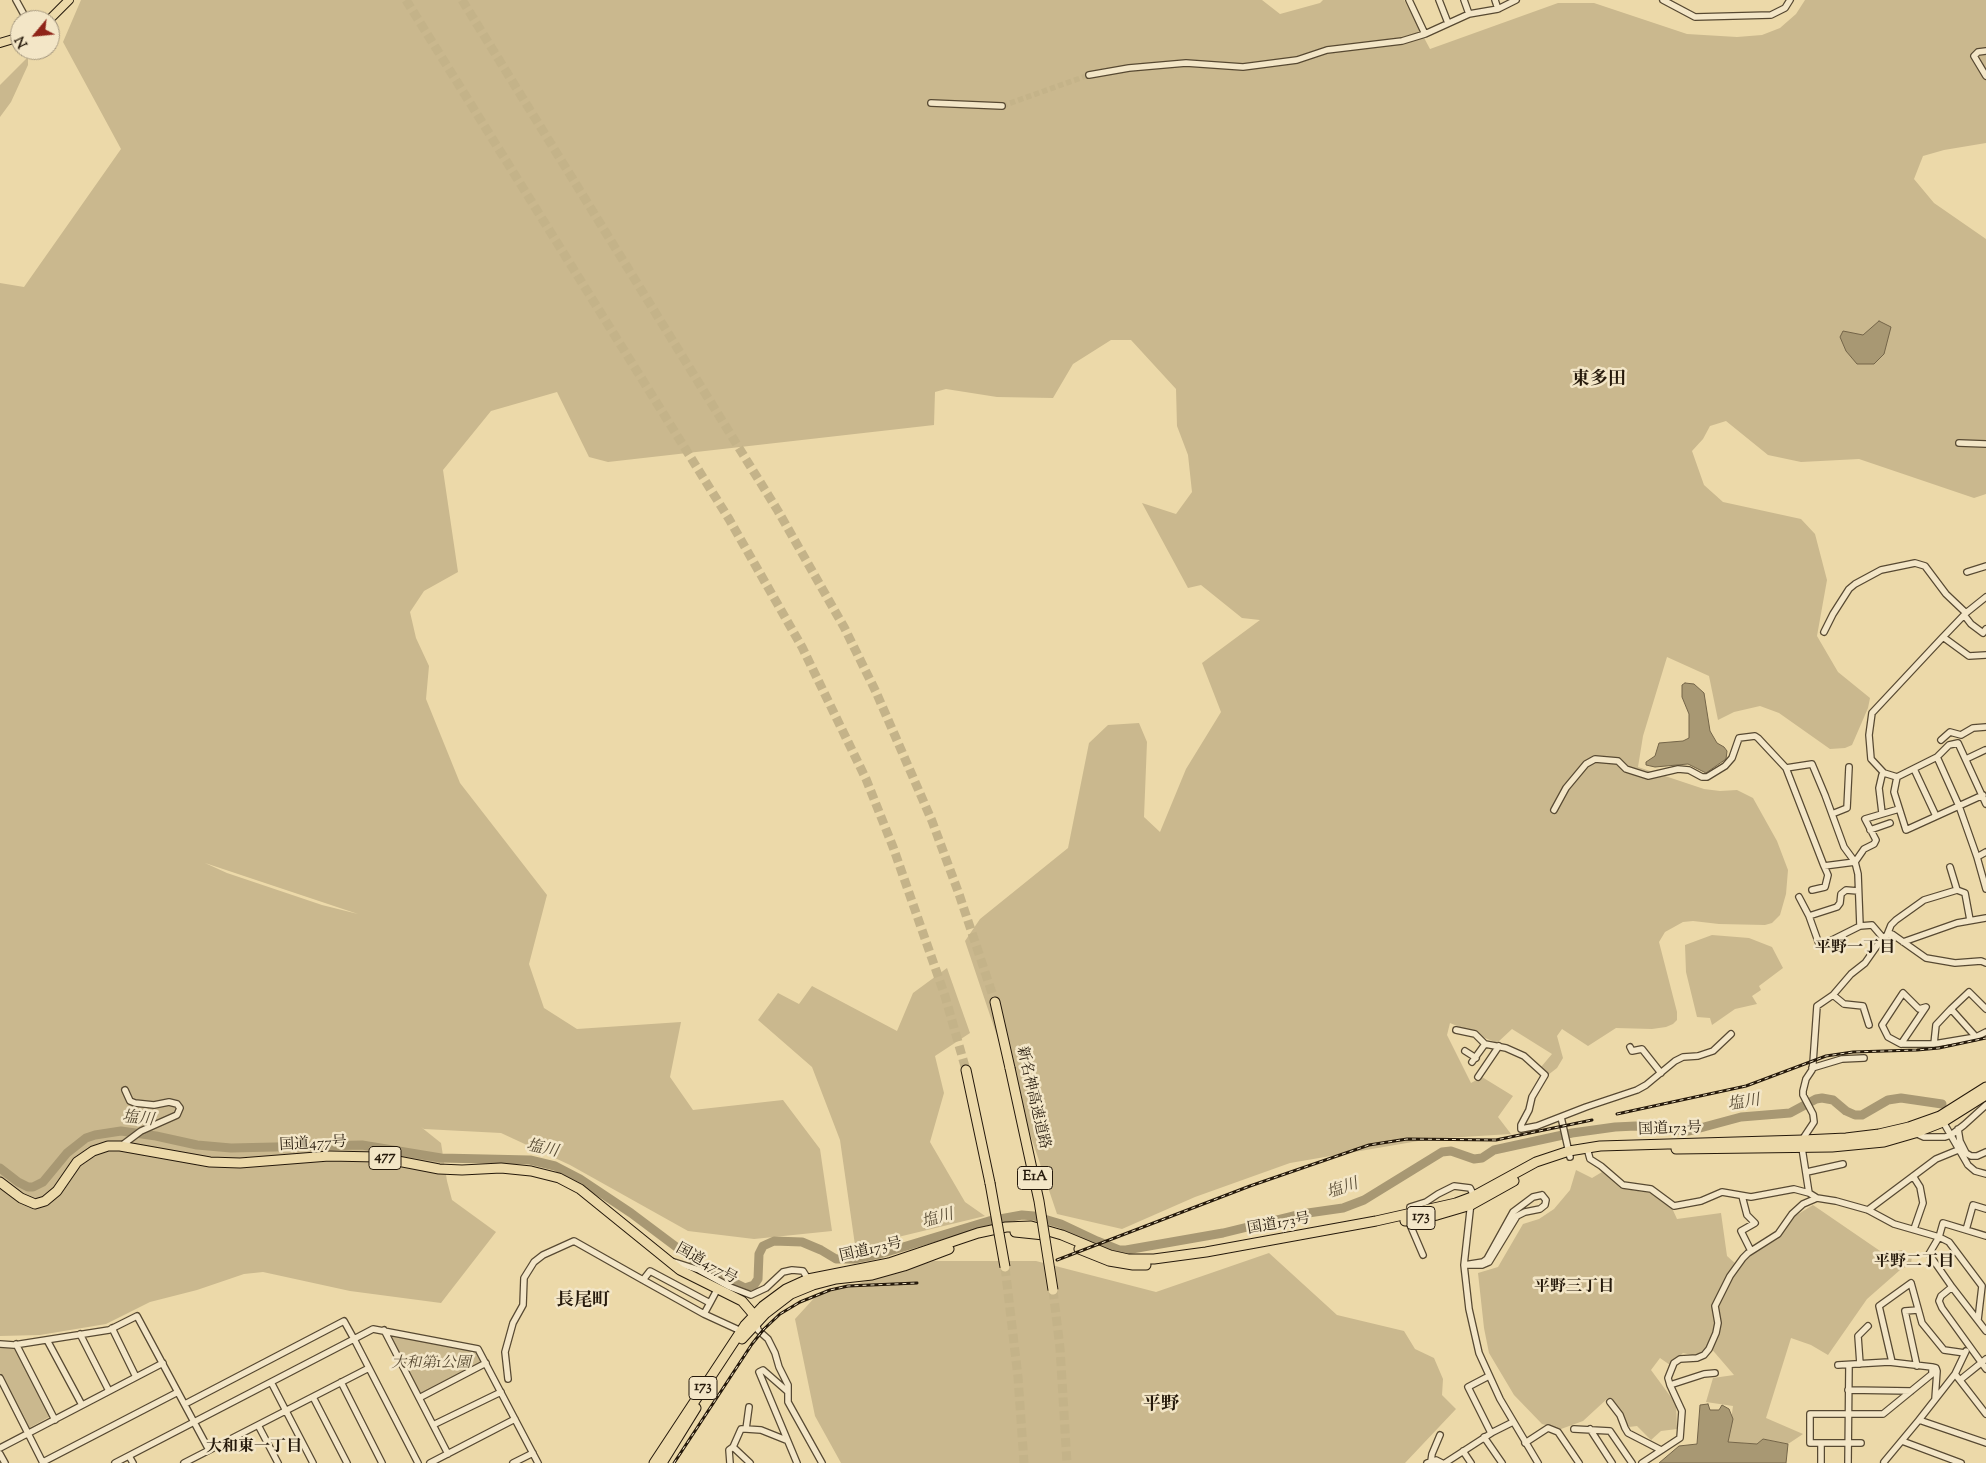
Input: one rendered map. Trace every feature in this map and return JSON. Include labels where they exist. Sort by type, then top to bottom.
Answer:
[{"type":"highway","name":"新名神高速道路","points":[[994,1002],[1038,1191],[1053,1290]]},
{"type":"highway","points":[[966,1070],[990,1183],[1005,1267]]},
{"type":"highway","name":"国道173号","points":[[1941,1118],[1986,1087]]},
{"type":"highway","name":"国道173号","points":[[662,1463],[763,1306],[786,1289],[808,1280],[889,1263],[978,1233],[1006,1227],[1031,1226],[1062,1235],[1110,1255],[1128,1259],[1154,1259],[1215,1250],[1410,1217],[1437,1215],[1569,1154],[1588,1150],[1884,1142],[1941,1118],[1986,1095]]},
{"type":"highway","name":"国道477号","points":[[0,1182],[34,1204],[45,1201],[57,1191],[77,1162],[93,1151],[108,1146],[120,1146],[210,1162],[240,1163],[329,1156],[377,1157],[439,1169],[501,1168],[531,1170],[559,1178],[580,1189],[680,1270],[742,1301],[755,1319]]},
{"type":"highway","name":"国道173号","points":[[654,1463],[741,1331],[791,1294],[812,1285],[836,1279],[872,1275],[904,1266],[963,1244],[1014,1232],[1037,1234],[1059,1239],[1109,1261],[1133,1265],[1168,1263],[1410,1217]]},
{"type":"main road","points":[[59,10],[69,0]]},
{"type":"street","points":[[1409,0],[1425,34]]},
{"type":"street","points":[[1439,0],[1448,24]]},
{"type":"street","points":[[1464,0],[1468,14]]},
{"type":"street","points":[[1495,0],[1498,9]]},
{"type":"street","points":[[1089,74],[1129,68],[1186,64],[1244,67],[1297,60],[1327,50],[1402,41],[1425,34],[1468,14],[1498,9],[1516,0]]},
{"type":"street","points":[[1663,0],[1695,17],[1771,14],[1785,8],[1790,0]]},
{"type":"street","points":[[1986,51],[1978,52],[1974,56],[1986,76]]},
{"type":"street","points":[[931,103],[1002,106]]},
{"type":"street","points":[[1960,443],[1986,444]]},
{"type":"street","points":[[1824,632],[1849,589],[1855,584],[1881,570],[1915,563],[1925,566],[1972,624],[1982,632],[1986,630]]},
{"type":"street","points":[[1966,572],[1986,566]]},
{"type":"street","points":[[1986,597],[1965,614],[1872,713],[1869,735],[1871,759],[1884,773],[1897,777],[1937,757],[1949,745],[1958,743],[1986,804]]},
{"type":"street","points":[[1944,637],[1969,656],[1986,655]]},
{"type":"street","points":[[1942,740],[1950,732],[1961,735],[1973,728],[1986,727]]},
{"type":"street","points":[[1554,810],[1572,781],[1586,764],[1595,759],[1618,761],[1626,769],[1648,776],[1678,769],[1689,770],[1707,778],[1725,766],[1732,758],[1735,752],[1736,741],[1739,738],[1755,736],[1786,768],[1828,876],[1825,887],[1812,890]]},
{"type":"street","points":[[1966,759],[1985,750]]},
{"type":"street","points":[[1937,757],[1977,856],[1986,889]]},
{"type":"street","points":[[1786,768],[1812,764],[1844,847],[1855,862],[1860,926]]},
{"type":"street","points":[[1832,814],[1847,808],[1849,767]]},
{"type":"street","points":[[1914,769],[1936,816]]},
{"type":"street","points":[[1882,775],[1879,788],[1882,813]]},
{"type":"street","points":[[1897,777],[1894,792],[1906,830],[1982,795]]},
{"type":"street","points":[[1824,866],[1855,862],[1864,849],[1874,844],[1876,840],[1865,819],[1899,809]]},
{"type":"street","points":[[1870,830],[1890,823]]},
{"type":"street","points":[[1977,856],[1986,852]]},
{"type":"street","points":[[1950,867],[1957,890]]},
{"type":"street","points":[[1809,916],[1837,907],[1840,904],[1841,894],[1846,890],[1858,891]]},
{"type":"street","points":[[1809,1193],[1803,1144],[1814,1122],[1813,1114],[1802,1090],[1812,1068],[1817,1006],[1834,995],[1851,974],[1865,963],[1886,937],[1891,925],[1896,920],[1924,900],[1957,890],[1965,893],[1970,920]]},
{"type":"street","points":[[1799,897],[1809,916],[1819,944],[1826,944],[1860,926],[1872,925],[1886,937]]},
{"type":"street","points":[[1903,942],[1957,923],[1986,918]]},
{"type":"street","points":[[1886,937],[1892,934],[1926,958],[1955,963],[1981,961],[1986,963]]},
{"type":"street","points":[[1934,1044],[1936,1024],[1969,992],[1986,1009]]},
{"type":"street","points":[[1901,1044],[1926,1007],[1919,1008],[1903,993],[1882,1025],[1888,1037],[1901,1044],[1934,1044],[1976,1037],[1986,1032]]},
{"type":"street","points":[[1834,995],[1844,1004],[1863,1006],[1869,1025]]},
{"type":"street","points":[[1951,1009],[1976,1037]]},
{"type":"street","points":[[1456,1030],[1475,1034],[1485,1044],[1499,1046],[1524,1056],[1545,1075],[1532,1097],[1521,1129],[1537,1126],[1637,1090],[1661,1073],[1675,1060],[1713,1051],[1731,1034]]},
{"type":"street","points":[[1466,1051],[1474,1060],[1485,1044]]},
{"type":"street","points":[[1478,1077],[1499,1046]]},
{"type":"street","points":[[1630,1047],[1632,1051],[1642,1050],[1661,1073]]},
{"type":"street","points":[[1812,1068],[1842,1059],[1864,1058]]},
{"type":"street","points":[[120,1146],[141,1131],[177,1115],[180,1108],[177,1104],[169,1102],[154,1105],[135,1103],[130,1101],[125,1090]]},
{"type":"street","points":[[1912,1130],[1924,1136],[1945,1137],[1951,1135],[1986,1105]]},
{"type":"street","points":[[1561,1117],[1569,1154]]},
{"type":"street","points":[[1941,1118],[1968,1165],[1986,1174]]},
{"type":"street","points":[[1958,1129],[1960,1141],[1966,1153],[1976,1156],[1986,1152]]},
{"type":"street","points":[[1588,1150],[1590,1159],[1623,1185],[1651,1189],[1674,1206],[1701,1201],[1722,1192],[1751,1198],[1794,1189],[1809,1193],[1817,1198],[1868,1210],[1894,1224],[1939,1237],[1949,1242],[1982,1286],[1978,1320]]},
{"type":"street","points":[[1868,1210],[1936,1158],[1958,1150]]},
{"type":"street","points":[[1806,1172],[1843,1164]]},
{"type":"street","points":[[1913,1176],[1920,1188],[1923,1203],[1914,1229]]},
{"type":"street","points":[[1423,1255],[1410,1217],[1410,1208],[1426,1202],[1454,1186],[1470,1188],[1472,1200],[1464,1265],[1469,1309],[1479,1353],[1513,1422],[1538,1463]]},
{"type":"street","points":[[1542,1195],[1546,1200],[1545,1205],[1540,1209],[1517,1216],[1489,1262],[1482,1265],[1464,1265],[1483,1262],[1487,1259],[1513,1212],[1533,1197],[1542,1195]]},
{"type":"street","points":[[1742,1196],[1747,1215],[1755,1223],[1741,1231],[1751,1251]]},
{"type":"street","points":[[1642,1463],[1680,1438],[1682,1411],[1668,1378],[1674,1363],[1680,1359],[1697,1358],[1704,1355],[1709,1349],[1718,1323],[1715,1306],[1730,1276],[1751,1251],[1778,1234],[1792,1214],[1803,1204],[1817,1198]]},
{"type":"street","points":[[1966,1230],[1973,1205],[1986,1208]]},
{"type":"street","points":[[1986,1236],[1942,1222],[1939,1237],[1929,1254],[1986,1331]]},
{"type":"street","points":[[508,1379],[505,1352],[513,1323],[523,1305],[524,1278],[534,1262],[543,1255],[574,1241],[704,1314],[741,1331]]},
{"type":"street","points":[[666,1260],[699,1270],[730,1287],[751,1294],[758,1293],[783,1272],[792,1270],[803,1271],[808,1280]]},
{"type":"street","points":[[643,1280],[650,1270],[710,1303]]},
{"type":"street","points":[[1892,1362],[1878,1306],[1911,1283],[1922,1323],[1944,1350],[1965,1353]]},
{"type":"street","points":[[1952,1287],[1938,1301],[1969,1345],[1984,1361],[1986,1369]]},
{"type":"street","points":[[704,1314],[718,1288]]},
{"type":"street","points":[[1917,1366],[1905,1311],[1918,1310]]},
{"type":"street","points":[[0,1344],[47,1340],[112,1328],[137,1316],[209,1450]]},
{"type":"street","points":[[755,1319],[758,1330],[768,1339],[788,1385],[788,1402],[822,1463]]},
{"type":"street","points":[[185,1404],[344,1321],[418,1463]]},
{"type":"street","points":[[1860,1364],[1858,1336],[1868,1326]]},
{"type":"street","points":[[112,1328],[136,1377]]},
{"type":"street","points":[[115,1463],[373,1329],[478,1349],[538,1463]]},
{"type":"street","points":[[384,1330],[448,1454]]},
{"type":"street","points":[[80,1334],[109,1391]]},
{"type":"street","points":[[47,1340],[82,1405]]},
{"type":"street","points":[[16,1344],[54,1420]]},
{"type":"street","points":[[1885,1463],[1955,1374],[1969,1345]]},
{"type":"street","points":[[1960,1380],[1984,1361]]},
{"type":"street","points":[[1838,1365],[1892,1362],[1936,1368],[1935,1399]]},
{"type":"street","points":[[0,1448],[163,1363]]},
{"type":"street","points":[[419,1398],[486,1363]]},
{"type":"street","points":[[1848,1463],[1849,1365]]},
{"type":"street","points":[[1861,1443],[1810,1443],[1810,1414],[1883,1414],[1932,1374],[1932,1367]]},
{"type":"street","points":[[184,1463],[369,1368]]},
{"type":"street","points":[[787,1391],[763,1370],[759,1372],[797,1463]]},
{"type":"street","points":[[1670,1385],[1704,1374],[1715,1373]]},
{"type":"street","points":[[1955,1374],[1986,1414]]},
{"type":"street","points":[[1489,1376],[1468,1387],[1491,1433]]},
{"type":"street","points":[[0,1378],[43,1463],[178,1392]]},
{"type":"street","points":[[271,1382],[313,1463]]},
{"type":"street","points":[[341,1382],[382,1463]]},
{"type":"street","points":[[1848,1390],[1911,1391]]},
{"type":"street","points":[[433,1425],[501,1392]]},
{"type":"street","points":[[312,1397],[347,1463]]},
{"type":"street","points":[[1610,1402],[1620,1415],[1628,1433],[1661,1450]]},
{"type":"street","points":[[746,1429],[749,1406]]},
{"type":"street","points":[[430,1463],[515,1419]]},
{"type":"street","points":[[1919,1420],[1986,1443]]},
{"type":"street","points":[[1429,1462],[1436,1460],[1444,1463],[1484,1437],[1513,1422]]},
{"type":"street","points":[[258,1425],[278,1463]]},
{"type":"street","points":[[1525,1443],[1548,1428],[1558,1432],[1579,1463]]},
{"type":"street","points":[[730,1463],[729,1450],[742,1429],[761,1430],[786,1440]]},
{"type":"street","points":[[1574,1429],[1610,1431],[1632,1463]]},
{"type":"street","points":[[1590,1429],[1612,1463]]},
{"type":"street","points":[[1429,1462],[1440,1435]]},
{"type":"street","points":[[1484,1437],[1502,1463]]},
{"type":"street","points":[[1902,1441],[1961,1463]]},
{"type":"street","points":[[1821,1442],[1821,1463]]},
{"type":"street","points":[[732,1447],[750,1463]]},
{"type":"street","points":[[1463,1451],[1471,1463]]},
{"type":"street","points":[[513,1463],[533,1453]]},
{"type":"street","points":[[0,1454],[4,1463]]},
{"type":"street","points":[[129,1456],[132,1463]]},
{"type":"green space","points":[[81,0],[1262,0],[1280,14],[1320,3],[1323,0],[1404,0],[1430,49],[1558,3],[1594,3],[1687,34],[1737,37],[1762,35],[1780,28],[1796,14],[1805,0],[1986,0],[1986,143],[1944,150],[1923,156],[1914,179],[1934,203],[1986,239],[1986,494],[1974,498],[1859,459],[1801,462],[1768,455],[1726,421],[1710,426],[1703,439],[1692,451],[1704,485],[1723,502],[1801,519],[1815,534],[1827,580],[1817,636],[1838,672],[1870,698],[1868,708],[1852,745],[1845,748],[1830,749],[1779,713],[1760,706],[1734,712],[1718,720],[1709,676],[1667,657],[1643,736],[1638,767],[1704,789],[1720,791],[1737,790],[1753,798],[1777,841],[1788,870],[1786,894],[1780,915],[1772,923],[1765,925],[1719,924],[1693,921],[1683,922],[1665,932],[1659,942],[1677,1012],[1677,1020],[1666,1027],[1652,1029],[1616,1028],[1588,1046],[1562,1029],[1557,1036],[1563,1058],[1557,1068],[1548,1075],[1541,1067],[1552,1054],[1512,1029],[1497,1043],[1450,1023],[1447,1035],[1471,1083],[1482,1077],[1513,1096],[1498,1117],[1511,1134],[1430,1139],[1290,1163],[1195,1197],[1122,1229],[1057,1214],[965,941],[980,919],[1068,848],[1089,743],[1108,725],[1139,723],[1147,742],[1144,817],[1160,832],[1186,769],[1221,712],[1202,663],[1260,620],[1242,618],[1201,585],[1188,588],[1142,503],[1176,514],[1192,492],[1188,455],[1177,426],[1176,389],[1131,340],[1111,340],[1073,364],[1053,398],[997,397],[946,389],[935,392],[934,425],[608,462],[589,457],[557,392],[491,411],[443,470],[458,572],[424,591],[410,612],[416,638],[429,666],[426,699],[460,783],[547,895],[529,964],[544,1008],[577,1029],[681,1022],[670,1077],[693,1110],[783,1100],[820,1149],[832,1231],[754,1239],[688,1231],[570,1165],[501,1133],[424,1129],[421,1127],[441,1143],[452,1200],[496,1232],[441,1303],[350,1291],[263,1272],[244,1274],[197,1290],[150,1302],[106,1324],[40,1335],[0,1336],[0,283],[24,287],[121,149],[63,42]],"holes":[[[205,863],[358,914],[322,905],[227,873]]]},
{"type":"green space","points":[[25,60],[28,60],[28,65],[11,102],[0,117],[0,85]]},
{"type":"green space","points":[[1712,935],[1749,938],[1772,947],[1783,968],[1759,986],[1761,990],[1752,996],[1757,1004],[1735,1009],[1712,1025],[1710,1018],[1697,1017],[1686,972],[1685,945]]},
{"type":"green space","points":[[947,968],[970,1033],[935,1056],[944,1093],[930,1142],[965,1202],[985,1216],[894,1238],[856,1252],[840,1140],[812,1067],[758,1020],[778,993],[799,1004],[812,986],[897,1031],[913,993]]},
{"type":"green space","points":[[1576,1170],[1592,1178],[1602,1172],[1620,1188],[1650,1193],[1672,1208],[1677,1219],[1721,1213],[1727,1256],[1736,1264],[1778,1239],[1795,1216],[1813,1205],[1883,1253],[1902,1250],[1912,1256],[1911,1264],[1900,1270],[1867,1299],[1828,1355],[1811,1345],[1791,1338],[1766,1418],[1803,1434],[1788,1444],[1763,1439],[1758,1444],[1728,1442],[1733,1406],[1706,1402],[1713,1378],[1734,1375],[1709,1346],[1696,1356],[1683,1353],[1670,1365],[1660,1358],[1651,1370],[1676,1404],[1677,1429],[1661,1431],[1651,1440],[1637,1426],[1629,1427],[1608,1398],[1583,1421],[1561,1429],[1542,1424],[1514,1395],[1489,1353],[1484,1328],[1478,1273],[1498,1267],[1523,1224],[1539,1219],[1554,1209],[1570,1190]]},
{"type":"green space","points":[[1269,1253],[1337,1315],[1404,1331],[1415,1349],[1434,1358],[1443,1379],[1442,1395],[1456,1409],[1405,1463],[841,1463],[815,1416],[795,1319],[816,1296],[933,1261],[1036,1261],[1156,1292]]},
{"type":"green space","name":"大和第1公園","points":[[393,1334],[478,1351],[484,1363],[421,1396],[390,1336]]},
{"type":"green space","points":[[0,1346],[16,1348],[51,1416],[29,1428],[0,1372]]},
{"type":"shaded area","points":[[1879,321],[1891,327],[1884,354],[1874,364],[1857,364],[1846,351],[1840,337],[1843,331],[1863,335]]},
{"type":"shaded area","points":[[1685,683],[1694,684],[1704,693],[1710,731],[1717,743],[1727,751],[1726,759],[1706,773],[1688,764],[1655,767],[1646,765],[1646,762],[1655,756],[1659,743],[1683,741],[1689,738],[1689,714],[1682,697],[1682,685]]},
{"type":"shaded area","points":[[1708,1404],[1710,1410],[1719,1410],[1722,1405],[1729,1409],[1733,1419],[1728,1442],[1757,1444],[1763,1439],[1788,1444],[1786,1463],[1659,1463],[1679,1446],[1697,1444],[1700,1405]]},
{"type":"waterway","name":"塩川","points":[[0,1168],[18,1182],[28,1187],[33,1187],[43,1182],[67,1153],[86,1138],[121,1131],[197,1145],[231,1148],[362,1145],[441,1158],[530,1160],[555,1166],[580,1179],[631,1213],[703,1267],[745,1288],[754,1285],[758,1279],[759,1254],[763,1246],[774,1241],[802,1242],[836,1259],[854,1259],[880,1254],[989,1221],[1022,1215],[1034,1216],[1061,1224],[1119,1250],[1126,1250],[1223,1233],[1301,1214],[1343,1208],[1364,1200],[1442,1152],[1451,1151],[1474,1159],[1482,1158],[1494,1150],[1572,1133],[1615,1127],[1636,1126],[1689,1131],[1741,1117],[1790,1113],[1816,1099],[1822,1098],[1833,1100],[1846,1111],[1855,1115],[1862,1115],[1888,1100],[1901,1098],[1942,1104]]},
{"type":"tunnel","points":[[406,0],[729,519],[802,647],[866,779],[893,847],[945,996],[966,1070]]},
{"type":"tunnel","points":[[462,0],[778,511],[844,627],[876,692],[932,821],[959,894],[995,1002]]},
{"type":"tunnel","points":[[1002,106],[1089,75]]},
{"type":"tunnel","points":[[1005,1267],[1018,1377],[1024,1463]]},
{"type":"tunnel","points":[[1053,1290],[1060,1348],[1067,1463]]},
{"type":"railway","points":[[1617,1114],[1746,1086],[1826,1056],[1853,1052],[1939,1048],[1986,1038]]},
{"type":"railway","points":[[1057,1260],[1250,1186],[1369,1145],[1407,1139],[1496,1140],[1592,1120]]},
{"type":"railway","points":[[674,1463],[752,1344],[780,1314],[800,1302],[830,1290],[848,1286],[917,1283]]},
{"type":"district","name":"東多田","points":[[1599,381]]},
{"type":"district","name":"平野一丁目","points":[[1855,949]]},
{"type":"district","name":"平野二丁目","points":[[1914,1263]]},
{"type":"district","name":"平野三丁目","points":[[1574,1288]]},
{"type":"district","name":"長尾町","points":[[583,1302]]},
{"type":"district","name":"平野","points":[[1161,1406]]},
{"type":"district","name":"大和東一丁目","points":[[254,1448]]}]
